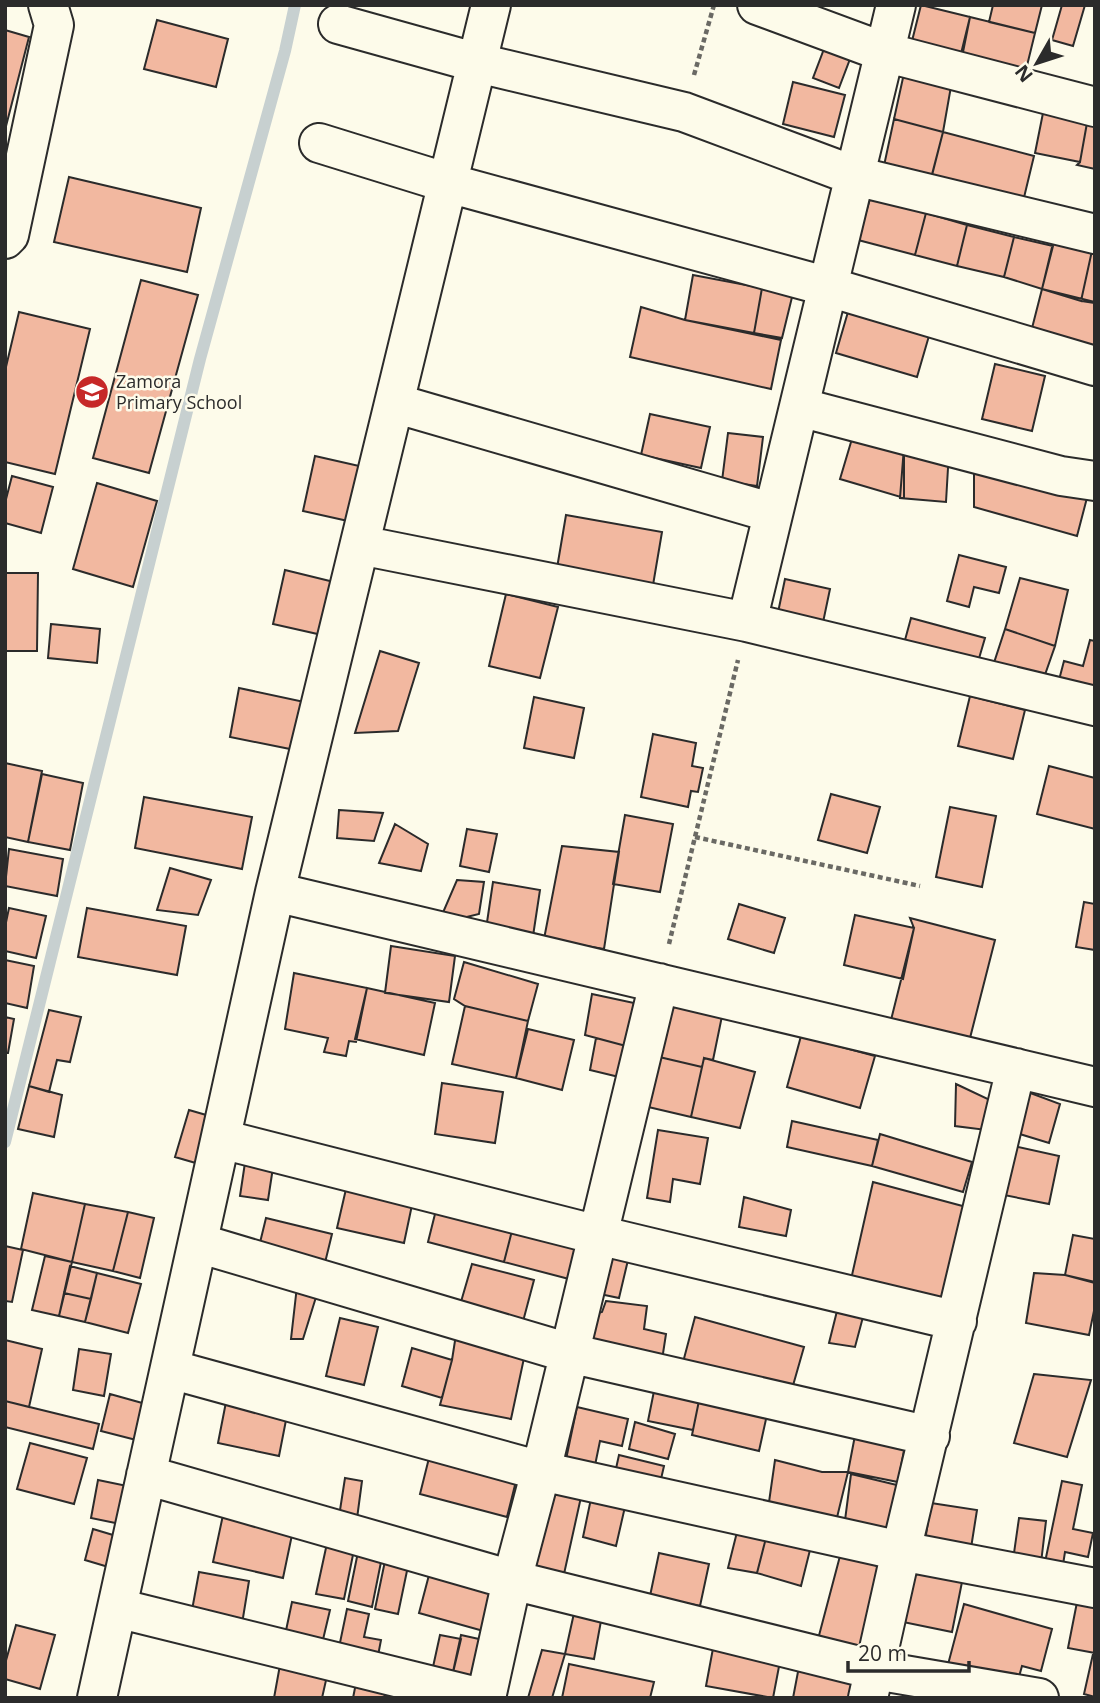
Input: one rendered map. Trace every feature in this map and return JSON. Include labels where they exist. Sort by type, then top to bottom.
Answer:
[{"type":"street","points":[[5,239],[9,235],[54,25],[48,5]]},
{"type":"street","points":[[97,1698],[275,892],[491,5]]},
{"type":"street","points":[[757,5],[884,52],[1095,107]]},
{"type":"street","points":[[747,622],[896,5]]},
{"type":"street","points":[[338,24],[478,63],[684,112],[855,176],[1095,234]]},
{"type":"street","points":[[319,143],[448,183],[829,287],[1095,366]]},
{"type":"street","points":[[394,403],[773,513]]},
{"type":"street","points":[[799,408],[1061,476],[1095,481]]},
{"type":"street","points":[[359,545],[747,622],[1095,706]]},
{"type":"street","points":[[275,892],[1095,1087]]},
{"type":"street","points":[[117,1608],[483,1698],[659,983]]},
{"type":"street","points":[[872,1684],[1016,1068]]},
{"type":"street","points":[[221,1139],[598,1235],[957,1321]]},
{"type":"street","points":[[198,1243],[569,1353],[930,1436]]},
{"type":"street","points":[[170,1369],[541,1471],[901,1552],[1095,1588]]},
{"type":"street","points":[[146,1475],[872,1684],[1039,1698]]},
{"type":"path","points":[[684,112],[714,5]]},
{"type":"path","points":[[659,983],[747,622]]},
{"type":"path","points":[[695,837],[920,886]]},
{"type":"building","points":[[921,5],[970,17],[957,70],[908,57]]},
{"type":"building","points":[[993,5],[1042,5],[1035,33],[989,22]]},
{"type":"building","points":[[1062,5],[1085,5],[1073,46],[1052,40]]},
{"type":"building","points":[[970,17],[1035,33],[1023,82],[961,62]]},
{"type":"building","points":[[157,20],[228,39],[216,87],[144,69]]},
{"type":"building","points":[[5,30],[29,37],[5,130]]},
{"type":"building","points":[[827,41],[853,51],[839,88],[813,78]]},
{"type":"building","points":[[906,64],[953,75],[943,132],[894,119]]},
{"type":"building","points":[[793,82],[845,95],[834,137],[783,124]]},
{"type":"building","points":[[1046,98],[1090,106],[1080,162],[1035,153]]},
{"type":"building","points":[[894,119],[943,132],[929,186],[882,175]]},
{"type":"building","points":[[1087,123],[1095,125],[1095,169],[1077,165],[1080,162]]},
{"type":"building","points":[[943,132],[1034,156],[1020,214],[928,191]]},
{"type":"building","points":[[69,177],[201,208],[187,272],[54,242]]},
{"type":"building","points":[[871,195],[926,213],[915,255],[858,240]]},
{"type":"building","points":[[926,213],[967,225],[957,266],[915,255]]},
{"type":"building","points":[[967,225],[1014,237],[1004,277],[957,266]]},
{"type":"building","points":[[1014,237],[1053,246],[1042,289],[1004,277]]},
{"type":"building","points":[[1054,239],[1093,246],[1081,301],[1042,289]]},
{"type":"building","points":[[1095,246],[1095,303],[1081,301]]},
{"type":"building","points":[[693,275],[762,288],[754,333],[685,320]]},
{"type":"building","points":[[141,280],[198,295],[149,473],[93,458]]},
{"type":"building","points":[[762,288],[794,289],[782,338],[754,333]]},
{"type":"building","points":[[1042,289],[1095,302],[1095,353],[1030,336]]},
{"type":"building","points":[[850,305],[931,329],[917,377],[836,353]]},
{"type":"building","points":[[641,307],[685,320],[781,340],[771,389],[630,357]]},
{"type":"building","points":[[19,312],[90,329],[55,474],[5,462],[5,371]]},
{"type":"building","points":[[995,364],[1045,376],[1032,431],[982,419]]},
{"type":"building","points":[[650,414],[710,427],[701,468],[641,455]]},
{"type":"building","points":[[854,432],[904,447],[904,498],[840,479]]},
{"type":"building","points":[[728,433],[763,437],[757,486],[722,481]]},
{"type":"building","points":[[904,447],[949,451],[946,502],[900,498]]},
{"type":"building","points":[[315,456],[368,468],[357,523],[303,511]]},
{"type":"building","points":[[974,461],[1088,494],[1077,536],[974,507]]},
{"type":"building","points":[[12,476],[53,487],[41,533],[5,523],[5,503]]},
{"type":"building","points":[[97,483],[157,501],[133,587],[73,569]]},
{"type":"building","points":[[566,515],[662,532],[652,591],[556,574]]},
{"type":"building","points":[[959,555],[1006,567],[999,593],[974,587],[969,607],[947,601]]},
{"type":"building","points":[[285,570],[334,582],[322,635],[273,624]]},
{"type":"building","points":[[5,573],[38,573],[37,651],[5,651]]},
{"type":"building","points":[[1020,578],[1068,590],[1055,646],[1005,629]]},
{"type":"building","points":[[785,579],[830,589],[821,632],[776,622]]},
{"type":"building","points":[[506,594],[558,607],[540,678],[489,666]]},
{"type":"building","points":[[911,618],[985,638],[975,672],[902,651]]},
{"type":"building","points":[[51,624],[100,629],[97,663],[48,658]]},
{"type":"building","points":[[1005,629],[1055,646],[1040,689],[991,672]]},
{"type":"building","points":[[1090,640],[1095,641],[1095,689],[1059,680],[1064,661],[1083,666]]},
{"type":"building","points":[[380,651],[419,663],[398,731],[355,733]]},
{"type":"building","points":[[239,688],[309,703],[300,751],[230,737]]},
{"type":"building","points":[[970,696],[1025,710],[1013,759],[958,746]]},
{"type":"building","points":[[534,697],[584,708],[574,758],[524,748]]},
{"type":"building","points":[[653,734],[696,743],[692,766],[703,768],[698,792],[691,791],[688,807],[641,797]]},
{"type":"building","points":[[5,763],[42,771],[28,842],[5,837]]},
{"type":"building","points":[[1049,766],[1095,778],[1095,829],[1037,814]]},
{"type":"building","points":[[42,774],[83,783],[70,850],[28,842]]},
{"type":"building","points":[[831,794],[880,807],[867,853],[818,840]]},
{"type":"building","points":[[144,797],[252,817],[242,869],[135,848]]},
{"type":"building","points":[[950,807],[996,816],[982,887],[936,877]]},
{"type":"building","points":[[339,810],[383,813],[374,841],[337,838]]},
{"type":"building","points":[[625,815],[673,824],[660,892],[613,884]]},
{"type":"building","points":[[395,824],[428,844],[421,871],[379,863]]},
{"type":"building","points":[[467,829],[497,834],[489,872],[460,866]]},
{"type":"building","points":[[562,846],[619,852],[604,949],[544,939]]},
{"type":"building","points":[[9,849],[63,859],[57,896],[5,886]]},
{"type":"building","points":[[170,868],[211,880],[198,915],[157,910]]},
{"type":"building","points":[[457,880],[484,882],[479,914],[438,924]]},
{"type":"building","points":[[493,882],[540,890],[533,936],[486,929]]},
{"type":"building","points":[[1084,902],[1095,904],[1095,950],[1076,947]]},
{"type":"building","points":[[739,904],[785,918],[774,953],[728,939]]},
{"type":"building","points":[[9,908],[46,916],[36,958],[5,951],[5,927]]},
{"type":"building","points":[[87,908],[186,926],[177,975],[78,957]]},
{"type":"building","points":[[855,915],[914,928],[903,979],[844,965]]},
{"type":"building","points":[[910,918],[995,940],[970,1038],[890,1024],[914,928]]},
{"type":"building","points":[[391,946],[455,956],[449,1002],[385,993]]},
{"type":"building","points":[[5,960],[34,966],[27,1008],[5,1003]]},
{"type":"building","points":[[464,962],[538,984],[528,1021],[465,1006],[454,999]]},
{"type":"building","points":[[294,973],[367,988],[356,1042],[349,1041],[346,1056],[324,1052],[328,1038],[285,1029]]},
{"type":"building","points":[[367,988],[435,1003],[424,1055],[355,1039]]},
{"type":"building","points":[[592,994],[634,1003],[626,1046],[585,1035]]},
{"type":"building","points":[[667,1003],[722,1016],[713,1060],[704,1058],[702,1067],[655,1056]]},
{"type":"building","points":[[465,1006],[528,1021],[516,1078],[452,1064]]},
{"type":"building","points":[[49,1010],[81,1017],[70,1062],[57,1060],[49,1092],[29,1086]]},
{"type":"building","points":[[5,1017],[14,1019],[8,1053],[5,1053]]},
{"type":"building","points":[[528,1029],[574,1040],[562,1090],[516,1078]]},
{"type":"building","points":[[801,1036],[875,1056],[860,1108],[787,1087]]},
{"type":"building","points":[[596,1038],[626,1046],[619,1077],[590,1070]]},
{"type":"building","points":[[655,1056],[702,1067],[691,1117],[644,1106]]},
{"type":"building","points":[[704,1058],[755,1072],[740,1128],[691,1117]]},
{"type":"building","points":[[442,1083],[503,1092],[495,1143],[435,1134]]},
{"type":"building","points":[[956,1084],[990,1100],[986,1130],[955,1126]]},
{"type":"building","points":[[29,1086],[62,1095],[54,1137],[18,1129]]},
{"type":"building","points":[[1025,1091],[1060,1104],[1049,1143],[1013,1132]]},
{"type":"building","points":[[189,1110],[220,1119],[206,1166],[175,1157]]},
{"type":"building","points":[[792,1121],[878,1140],[872,1166],[787,1147]]},
{"type":"building","points":[[658,1130],[708,1138],[700,1184],[673,1179],[670,1202],[647,1198]]},
{"type":"building","points":[[880,1134],[972,1162],[963,1192],[872,1166]]},
{"type":"building","points":[[1009,1145],[1059,1156],[1049,1204],[999,1194]]},
{"type":"building","points":[[246,1156],[274,1161],[268,1200],[240,1196]]},
{"type":"building","points":[[873,1182],[970,1208],[944,1305],[850,1284]]},
{"type":"building","points":[[346,1189],[412,1205],[404,1243],[337,1228]]},
{"type":"building","points":[[33,1193],[85,1204],[72,1262],[21,1249]]},
{"type":"building","points":[[440,1194],[516,1215],[504,1262],[428,1242]]},
{"type":"building","points":[[744,1197],[791,1210],[786,1236],[739,1227]]},
{"type":"building","points":[[85,1204],[128,1212],[113,1271],[72,1262]]},
{"type":"building","points":[[128,1212],[154,1218],[140,1278],[113,1271]]},
{"type":"building","points":[[516,1215],[581,1233],[569,1279],[504,1262]]},
{"type":"building","points":[[266,1218],[332,1234],[322,1275],[256,1259]]},
{"type":"building","points":[[1073,1235],[1095,1239],[1095,1282],[1065,1275]]},
{"type":"building","points":[[5,1246],[23,1250],[12,1302],[5,1301]]},
{"type":"building","points":[[604,1248],[628,1260],[619,1298],[595,1293]]},
{"type":"building","points":[[45,1256],[72,1262],[59,1316],[32,1310]]},
{"type":"building","points":[[472,1264],[534,1280],[521,1329],[458,1312]]},
{"type":"building","points":[[70,1266],[97,1273],[91,1299],[64,1293]]},
{"type":"building","points":[[97,1273],[141,1284],[128,1333],[85,1322]]},
{"type":"building","points":[[1034,1273],[1065,1275],[1095,1283],[1095,1306],[1089,1335],[1026,1323]]},
{"type":"building","points":[[321,1281],[303,1339],[291,1339],[297,1286]]},
{"type":"building","points":[[64,1293],[91,1299],[85,1322],[59,1316]]},
{"type":"building","points":[[841,1295],[867,1302],[855,1347],[829,1343]]},
{"type":"building","points":[[606,1301],[647,1306],[644,1329],[666,1334],[662,1360],[592,1344],[598,1313],[602,1312]]},
{"type":"building","points":[[695,1317],[804,1347],[790,1396],[682,1366]]},
{"type":"building","points":[[340,1318],[378,1327],[364,1385],[326,1376]]},
{"type":"building","points":[[457,1328],[527,1344],[511,1419],[440,1405]]},
{"type":"building","points":[[5,1340],[42,1349],[29,1407],[5,1401]]},
{"type":"building","points":[[412,1348],[452,1360],[442,1398],[402,1386]]},
{"type":"building","points":[[79,1349],[111,1354],[104,1396],[73,1390]]},
{"type":"building","points":[[1034,1374],[1091,1380],[1067,1457],[1014,1443]]},
{"type":"building","points":[[657,1376],[702,1386],[693,1430],[648,1421]]},
{"type":"building","points":[[702,1386],[770,1401],[759,1451],[692,1435]]},
{"type":"building","points":[[110,1394],[153,1406],[144,1442],[101,1431]]},
{"type":"building","points":[[5,1401],[99,1424],[93,1449],[5,1427]]},
{"type":"building","points":[[226,1402],[287,1415],[279,1456],[218,1443]]},
{"type":"building","points":[[577,1407],[628,1419],[622,1446],[600,1441],[593,1475],[564,1469]]},
{"type":"building","points":[[635,1422],[675,1434],[668,1459],[629,1449]]},
{"type":"building","points":[[857,1425],[907,1435],[898,1482],[848,1472]]},
{"type":"building","points":[[30,1443],[87,1458],[74,1504],[17,1489]]},
{"type":"building","points":[[431,1450],[518,1473],[507,1517],[420,1494]]},
{"type":"building","points":[[619,1455],[664,1466],[658,1492],[613,1482]]},
{"type":"building","points":[[775,1460],[822,1472],[848,1472],[833,1534],[767,1516]]},
{"type":"building","points":[[851,1474],[901,1486],[888,1538],[844,1528]]},
{"type":"building","points":[[345,1478],[362,1481],[356,1526],[338,1523]]},
{"type":"building","points":[[98,1480],[132,1487],[125,1525],[91,1518]]},
{"type":"building","points":[[552,1480],[583,1488],[564,1574],[533,1565]]},
{"type":"building","points":[[1062,1481],[1082,1485],[1073,1529],[1093,1533],[1088,1557],[1065,1552],[1062,1571],[1044,1567]]},
{"type":"building","points":[[593,1489],[627,1498],[616,1546],[583,1537]]},
{"type":"building","points":[[931,1503],[977,1510],[971,1548],[925,1541]]},
{"type":"building","points":[[223,1515],[293,1530],[283,1578],[213,1562]]},
{"type":"building","points":[[1019,1518],[1046,1521],[1041,1563],[1013,1560]]},
{"type":"building","points":[[740,1520],[768,1530],[757,1573],[728,1568]]},
{"type":"building","points":[[93,1529],[123,1538],[115,1569],[85,1560]]},
{"type":"building","points":[[768,1530],[812,1542],[801,1586],[757,1573]]},
{"type":"building","points":[[329,1534],[356,1540],[344,1599],[316,1594]]},
{"type":"building","points":[[358,1552],[382,1557],[372,1607],[348,1601]]},
{"type":"building","points":[[659,1553],[709,1564],[700,1606],[650,1596]]},
{"type":"building","points":[[840,1556],[886,1568],[863,1656],[817,1643]]},
{"type":"building","points":[[385,1561],[408,1566],[398,1614],[375,1609]]},
{"type":"building","points":[[915,1562],[964,1572],[952,1632],[903,1622]]},
{"type":"building","points":[[199,1572],[249,1581],[241,1630],[190,1621]]},
{"type":"building","points":[[429,1575],[497,1594],[487,1632],[419,1613]]},
{"type":"building","points":[[1079,1592],[1095,1595],[1095,1653],[1068,1648]]},
{"type":"building","points":[[292,1602],[330,1610],[321,1648],[284,1640]]},
{"type":"building","points":[[576,1604],[603,1610],[594,1659],[565,1654]]},
{"type":"building","points":[[964,1604],[1052,1629],[1041,1671],[1022,1666],[1015,1691],[946,1672]]},
{"type":"building","points":[[347,1609],[369,1614],[364,1637],[381,1640],[376,1666],[337,1657]]},
{"type":"building","points":[[16,1625],[55,1635],[40,1689],[5,1679],[5,1664]]},
{"type":"building","points":[[440,1635],[461,1639],[451,1681],[431,1676]]},
{"type":"building","points":[[461,1635],[488,1641],[477,1687],[451,1681]]},
{"type":"building","points":[[714,1643],[781,1656],[773,1698],[706,1686]]},
{"type":"building","points":[[542,1650],[565,1654],[552,1698],[528,1698]]},
{"type":"building","points":[[282,1654],[329,1667],[322,1698],[274,1698]]},
{"type":"building","points":[[1095,1654],[1095,1697],[1084,1694]]},
{"type":"building","points":[[801,1656],[859,1667],[853,1698],[793,1698]]},
{"type":"building","points":[[569,1664],[654,1682],[650,1698],[562,1698]]},
{"type":"building","points":[[356,1683],[386,1690],[384,1698],[353,1698]]},
{"type":"waterway","points":[[5,1142],[200,359],[285,51],[295,5]]},
{"type":"place","name":"Zamora Primary School","points":[[92,392]]}]
